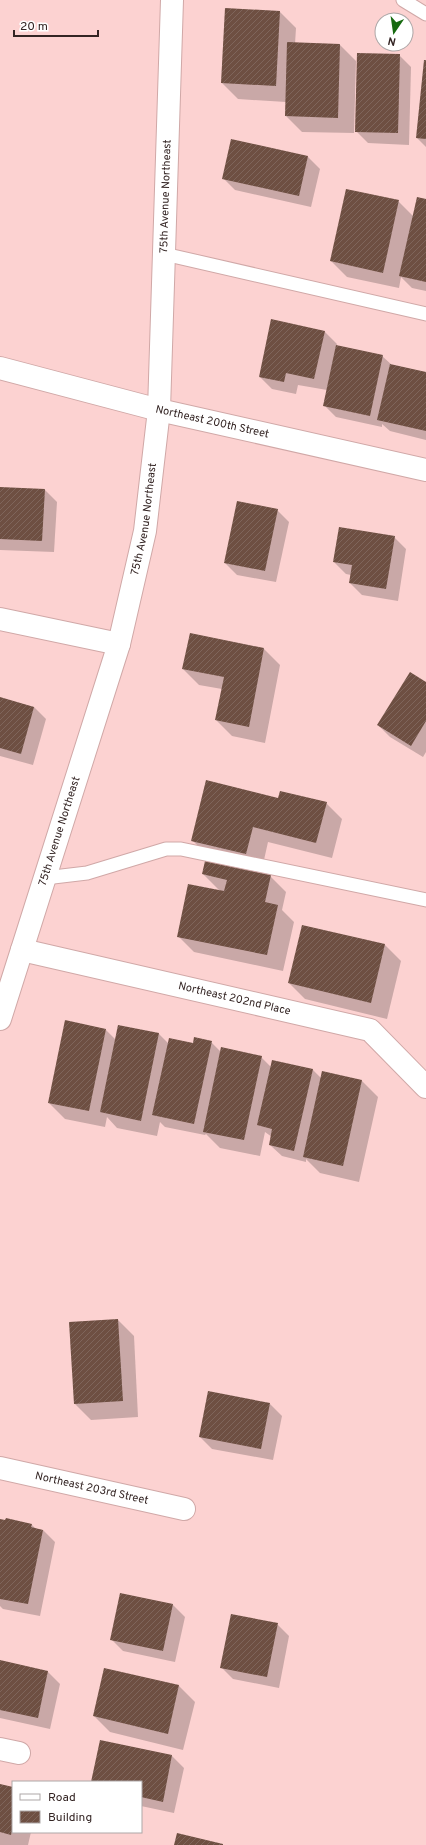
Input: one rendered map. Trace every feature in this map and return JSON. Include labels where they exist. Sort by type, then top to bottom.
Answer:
[{"type":"street","name":"75th Avenue Northeast","points":[[0,1019],[119,644],[145,531],[159,410],[172,0]]},
{"type":"street","name":"Northeast 200th Street","points":[[0,368],[159,410],[426,470]]},
{"type":"street","points":[[0,619],[119,644]]},
{"type":"street","name":"Northeast 202nd Place","points":[[22,950],[370,1030],[426,1086]]},
{"type":"street","name":"Northeast 203rd Street","points":[[0,1468],[184,1509]]},
{"type":"lane","points":[[403,0],[426,14]]},
{"type":"lane","points":[[164,254],[426,314]]},
{"type":"lane","points":[[45,878],[87,873],[159,851],[181,849],[426,900]]},
{"type":"building","points":[[225,8],[280,11],[276,86],[221,83]]},
{"type":"building","points":[[287,42],[340,44],[338,118],[285,116]]},
{"type":"building","points":[[357,53],[400,54],[398,133],[355,132]]},
{"type":"building","points":[[424,60],[426,60],[426,139],[416,138]]},
{"type":"building","points":[[231,139],[308,156],[299,196],[222,179]]},
{"type":"building","points":[[346,189],[399,200],[383,273],[330,261]]},
{"type":"building","points":[[417,197],[426,199],[426,282],[399,276]]},
{"type":"building","points":[[271,319],[325,331],[314,379],[286,373],[284,382],[259,377]]},
{"type":"building","points":[[336,345],[383,355],[370,416],[323,406]]},
{"type":"building","points":[[390,364],[426,372],[426,431],[377,420]]},
{"type":"building","points":[[0,487],[45,489],[42,541],[0,539]]},
{"type":"building","points":[[237,501],[278,509],[265,571],[224,563]]},
{"type":"building","points":[[339,527],[395,536],[386,589],[349,583],[352,565],[333,562]]},
{"type":"building","points":[[190,633],[264,648],[249,727],[215,720],[224,677],[182,669]]},
{"type":"building","points":[[410,672],[426,682],[426,721],[411,746],[377,725]]},
{"type":"building","points":[[0,697],[34,707],[21,754],[0,748]]},
{"type":"building","points":[[206,780],[278,798],[280,791],[327,802],[316,843],[253,827],[246,854],[191,841]]},
{"type":"building","points":[[205,861],[271,875],[265,902],[278,905],[267,955],[177,937],[188,884],[224,891],[227,880],[202,874]]},
{"type":"building","points":[[302,925],[385,944],[371,1003],[288,983]]},
{"type":"building","points":[[65,1020],[106,1029],[89,1111],[48,1103]]},
{"type":"building","points":[[118,1025],[159,1033],[141,1121],[100,1112]]},
{"type":"building","points":[[194,1037],[212,1041],[194,1124],[152,1115],[169,1038],[193,1043]]},
{"type":"building","points":[[221,1047],[262,1056],[244,1140],[203,1132]]},
{"type":"building","points":[[272,1060],[313,1069],[294,1151],[269,1145],[272,1129],[257,1125]]},
{"type":"building","points":[[322,1071],[362,1080],[343,1166],[303,1157]]},
{"type":"building","points":[[118,1319],[123,1401],[74,1404],[69,1322]]},
{"type":"building","points":[[208,1391],[270,1403],[261,1449],[199,1437]]},
{"type":"building","points":[[6,1518],[32,1524],[31,1527],[43,1530],[28,1604],[0,1599],[0,1519],[5,1520]]},
{"type":"building","points":[[120,1593],[173,1604],[163,1651],[110,1640]]},
{"type":"building","points":[[231,1614],[278,1623],[267,1677],[220,1668]]},
{"type":"building","points":[[0,1660],[48,1671],[38,1718],[0,1710]]},
{"type":"building","points":[[104,1668],[179,1685],[168,1734],[93,1716]]},
{"type":"building","points":[[100,1740],[172,1755],[163,1802],[142,1797],[142,1781],[91,1781]]},
{"type":"building","points":[[0,1784],[12,1787],[12,1831],[11,1835],[0,1832]]},
{"type":"building","points":[[177,1833],[223,1844],[223,1845],[174,1845]]}]
